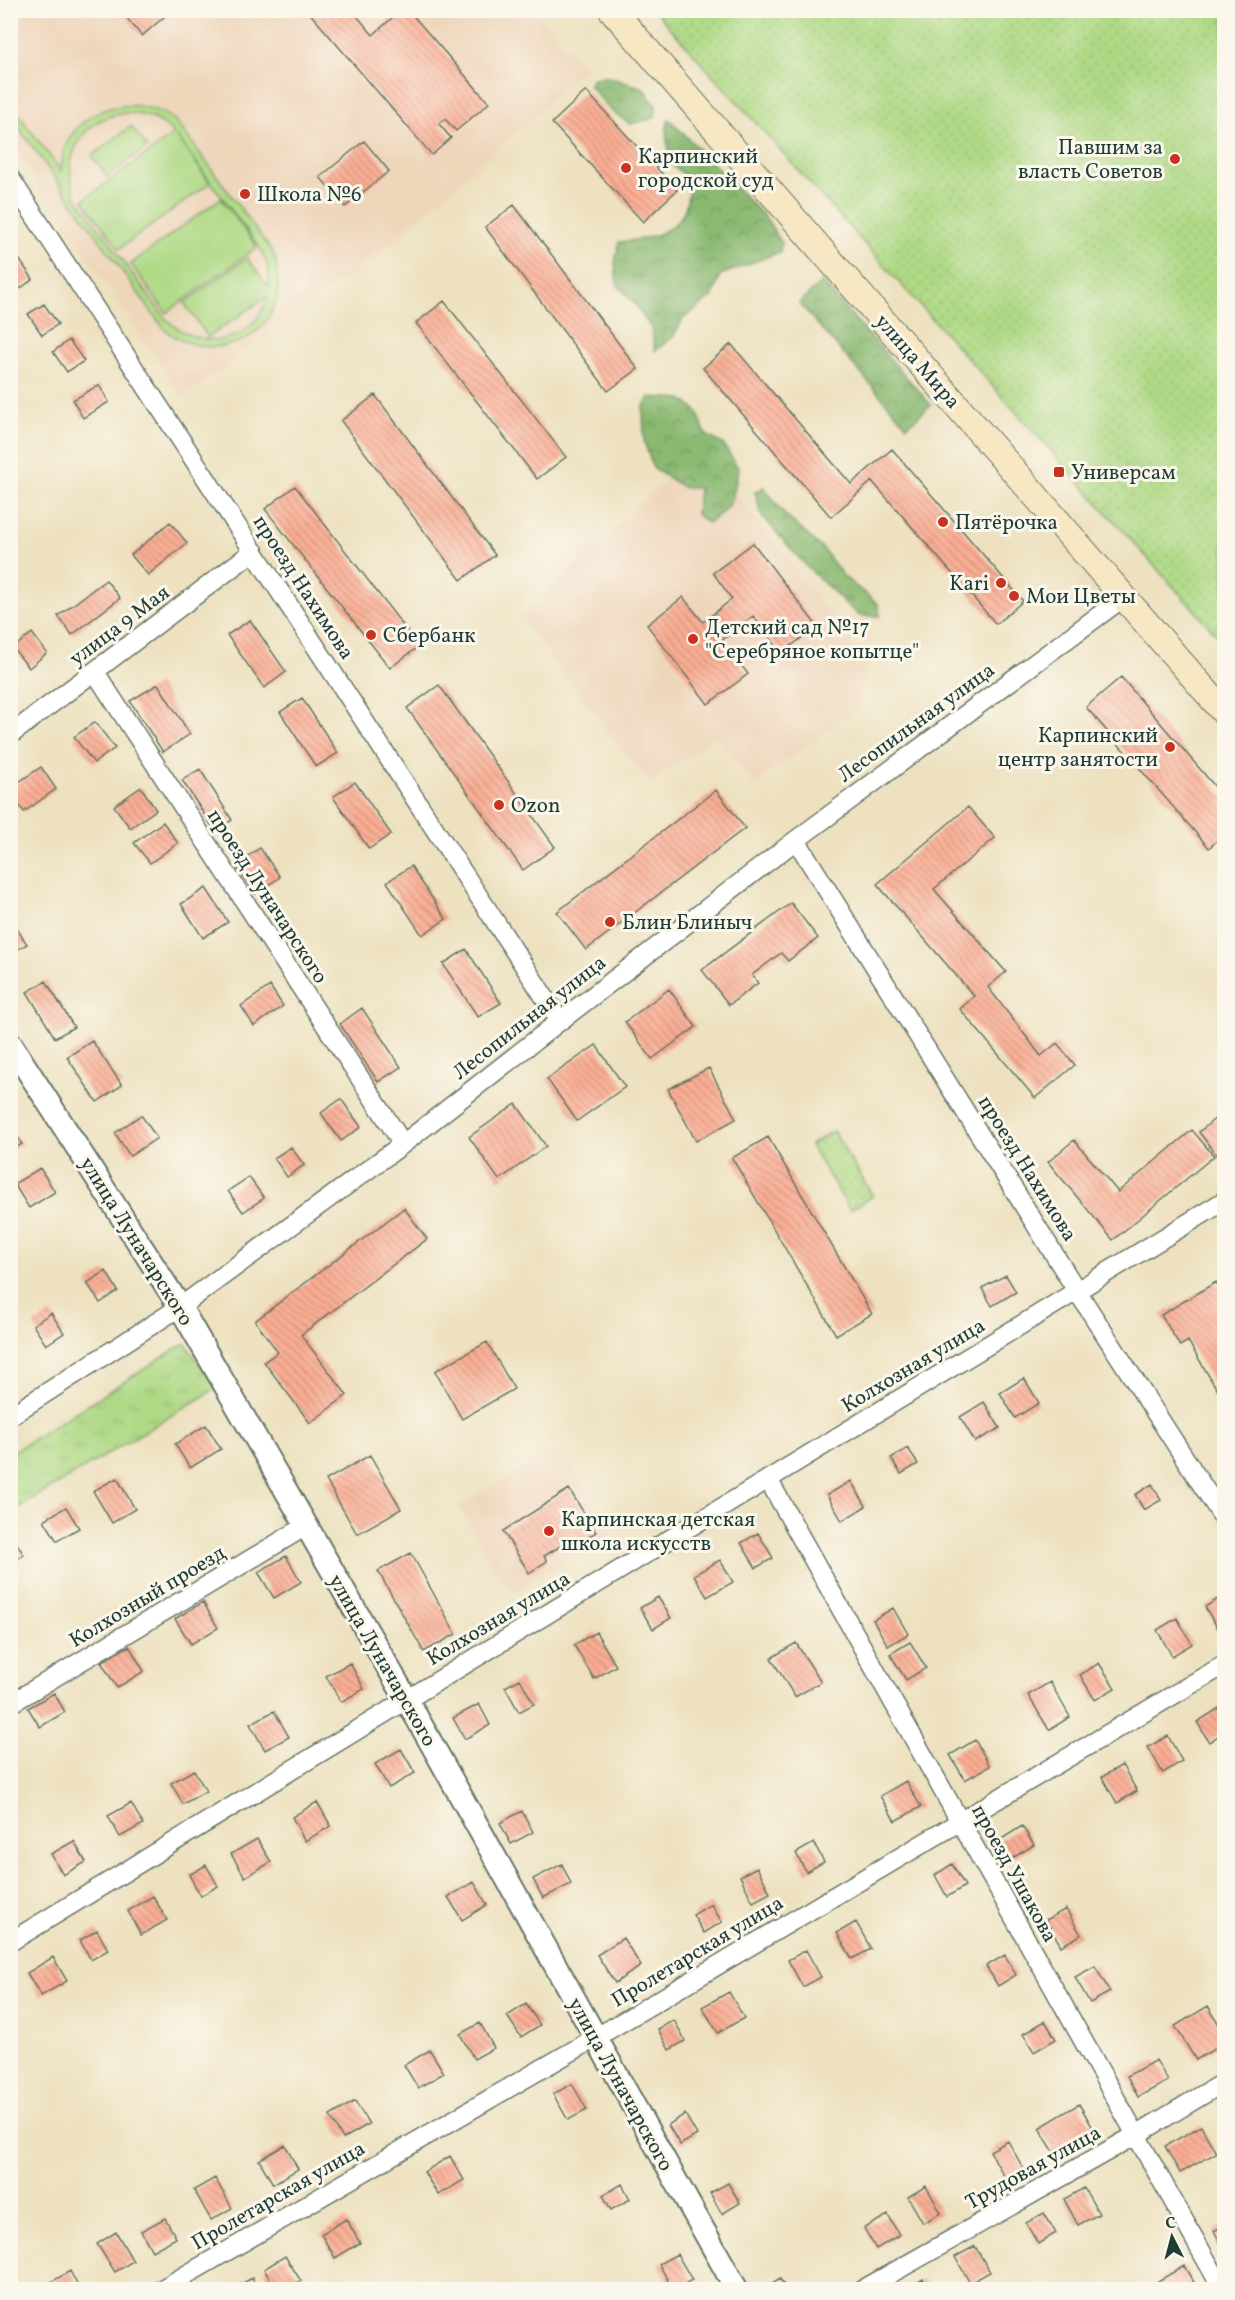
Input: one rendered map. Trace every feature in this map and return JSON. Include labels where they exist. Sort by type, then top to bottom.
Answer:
[{"type":"main road","name":"улица Мира","points":[[612,10],[1224,712]]},
{"type":"street","name":"проезд Нахимова","points":[[10,178],[560,1021]]},
{"type":"street","name":"улица 9 Мая","points":[[10,735],[254,551]]},
{"type":"street","name":"Лесопильная улица","points":[[10,1416],[180,1307],[403,1144],[796,840],[1124,597]]},
{"type":"street","name":"проезд Луначарского","points":[[95,672],[403,1144]]},
{"type":"street","name":"проезд Нахимова","points":[[796,840],[1077,1291],[1224,1519]]},
{"type":"street","name":"улица Луначарского","points":[[10,1043],[180,1307],[406,1700],[737,2289]]},
{"type":"street","name":"Колхозная улица","points":[[10,1942],[1224,1201]]},
{"type":"street","name":"проезд Ушакова","points":[[768,1479],[1222,2289]]},
{"type":"street","name":"Колхозный проезд","points":[[10,1704],[306,1526]]},
{"type":"street","name":"Пролетарская улица","points":[[160,2289],[595,2037],[1224,1665]]},
{"type":"street","name":"Трудовая улица","points":[[862,2289],[1136,2135],[1224,2082]]},
{"type":"shaded area","name":"Школа №6","points":[[10,11],[535,11],[585,67],[518,131],[391,243],[183,397],[11,145]]},
{"type":"shaded area","name":"Детский сад №17 \"Серебряное копытце\"","points":[[701,448],[867,662],[859,707],[754,785],[716,736],[649,784],[520,617]]},
{"type":"shaded area","points":[[561,1447],[612,1535],[510,1594],[459,1506]]},
{"type":"green space","points":[[655,11],[1224,11],[1224,643]]},
{"type":"green space","points":[[609,77],[643,88],[656,106],[655,118],[630,124],[610,110],[589,85],[593,78]]},
{"type":"green space","points":[[10,103],[61,171],[65,146],[76,129],[88,118],[102,111],[132,106],[148,108],[163,113],[177,122],[274,254],[278,290],[273,309],[263,325],[250,336],[234,344],[216,347],[198,345],[180,339],[164,329],[11,117]],"holes":[[[135,114],[159,121],[174,134],[83,200],[119,249],[210,183],[176,135],[261,250],[267,264],[269,287],[247,258],[184,303],[208,337],[268,296],[261,313],[238,334],[224,339],[209,340],[179,329],[165,318],[75,195],[71,180],[71,165],[80,140],[99,122],[113,116]]]},
{"type":"green space","points":[[669,119],[766,218],[781,242],[780,252],[720,275],[713,296],[683,319],[673,337],[655,351],[651,328],[617,284],[615,263],[619,242],[661,233],[680,218],[686,207],[687,177],[672,165],[667,136]]},
{"type":"green space","points":[[131,126],[147,147],[107,177],[92,156]]},
{"type":"green space","points":[[221,198],[257,247],[166,313],[131,264]]},
{"type":"green space","points":[[822,282],[931,405],[907,426],[799,303]]},
{"type":"green space","points":[[649,397],[682,399],[697,411],[706,435],[723,444],[738,468],[731,501],[723,512],[707,523],[696,514],[699,488],[684,488],[653,468],[644,441],[643,408]]},
{"type":"green space","points":[[764,487],[784,514],[824,550],[843,576],[878,604],[880,616],[859,616],[807,567],[761,515],[755,492]]},
{"type":"green space","points":[[833,1131],[873,1196],[850,1210],[810,1145]]},
{"type":"green space","points":[[185,1343],[217,1388],[11,1512],[11,1453]]},
{"type":"building","points":[[120,10],[172,10],[142,36]]},
{"type":"building","points":[[307,10],[352,10],[373,35],[401,10],[408,10],[489,103],[456,131],[445,119],[439,124],[451,138],[432,155]]},
{"type":"building","name":"Карпинский городской суд","points":[[586,91],[677,190],[643,222],[552,123]]},
{"type":"building","points":[[364,141],[389,171],[345,207],[320,177]]},
{"type":"building","points":[[514,205],[638,369],[608,391],[485,227]]},
{"type":"building","points":[[19,259],[33,279],[17,291],[10,282],[10,265]]},
{"type":"building","points":[[444,301],[566,457],[537,479],[416,323]]},
{"type":"building","points":[[44,304],[58,324],[42,335],[28,314]]},
{"type":"building","points":[[69,340],[84,361],[67,372],[53,352]]},
{"type":"building","points":[[731,344],[851,484],[892,449],[1023,601],[996,624],[872,481],[831,517],[703,368]]},
{"type":"building","points":[[99,385],[109,402],[83,418],[73,400]]},
{"type":"building","points":[[375,395],[495,555],[461,580],[341,421]]},
{"type":"building","points":[[295,486],[419,646],[390,668],[265,509]]},
{"type":"building","points":[[170,522],[187,543],[148,575],[131,555]]},
{"type":"building","points":[[753,543],[817,626],[782,653],[753,616],[722,640],[748,674],[708,704],[647,625],[683,597],[703,622],[732,599],[713,573]]},
{"type":"building","points":[[106,580],[120,598],[72,635],[58,616]]},
{"type":"building","points":[[250,620],[286,672],[264,688],[227,635]]},
{"type":"building","points":[[32,633],[47,653],[29,668],[13,648]]},
{"type":"building","points":[[1121,677],[1224,797],[1224,834],[1209,848],[1086,707]]},
{"type":"building","points":[[158,684],[190,734],[163,752],[130,701]]},
{"type":"building","points":[[439,685],[555,847],[523,870],[407,708]]},
{"type":"building","points":[[302,698],[338,753],[316,767],[280,712]]},
{"type":"building","points":[[95,722],[115,748],[94,763],[74,737]]},
{"type":"building","points":[[41,767],[56,789],[24,812],[10,792],[10,788]]},
{"type":"building","points":[[200,769],[232,820],[215,831],[182,780]]},
{"type":"building","points":[[355,782],[391,834],[369,849],[333,797]]},
{"type":"building","points":[[141,787],[156,810],[130,828],[114,806]]},
{"type":"building","points":[[716,790],[745,828],[586,950],[557,912]]},
{"type":"building","points":[[968,807],[995,838],[934,889],[1006,972],[988,987],[1041,1056],[1057,1043],[1075,1065],[1035,1098],[960,1009],[974,996],[877,884]]},
{"type":"building","points":[[163,822],[178,843],[150,863],[134,843]]},
{"type":"building","points":[[260,848],[280,877],[255,894],[235,865]]},
{"type":"building","points":[[411,866],[446,919],[422,935],[387,882]]},
{"type":"building","points":[[206,888],[228,922],[203,938],[181,904]]},
{"type":"building","points":[[791,903],[818,938],[788,961],[781,953],[752,975],[758,983],[729,1005],[702,970]]},
{"type":"building","points":[[17,929],[27,944],[10,954],[10,933]]},
{"type":"building","points":[[466,949],[501,1003],[478,1017],[443,964]]},
{"type":"building","points":[[46,981],[74,1027],[55,1038],[27,992]]},
{"type":"building","points":[[270,986],[283,1006],[254,1026],[241,1006]]},
{"type":"building","points":[[669,989],[696,1027],[652,1059],[625,1022]]},
{"type":"building","points":[[362,1008],[401,1067],[378,1082],[340,1024]]},
{"type":"building","points":[[92,1041],[122,1085],[97,1102],[67,1057]]},
{"type":"building","points":[[596,1045],[625,1087],[577,1121],[547,1079]]},
{"type":"building","points":[[709,1068],[736,1119],[696,1141],[668,1089]]},
{"type":"building","points":[[341,1099],[361,1127],[341,1141],[321,1113]]},
{"type":"building","points":[[516,1104],[546,1146],[499,1180],[469,1137]]},
{"type":"building","points":[[1224,1111],[1224,1165],[1199,1132]]},
{"type":"building","points":[[141,1115],[157,1138],[130,1156],[115,1133]]},
{"type":"building","points":[[10,1126],[22,1144],[10,1151]]},
{"type":"building","points":[[1192,1130],[1214,1156],[1113,1240],[1048,1162],[1074,1140],[1118,1192]]},
{"type":"building","points":[[768,1137],[872,1314],[836,1335],[732,1158]]},
{"type":"building","points":[[291,1147],[304,1165],[287,1177],[274,1158]]},
{"type":"building","points":[[40,1168],[55,1192],[29,1208],[14,1184]]},
{"type":"building","points":[[249,1177],[264,1198],[243,1212],[228,1191]]},
{"type":"building","points":[[404,1208],[427,1239],[301,1335],[347,1395],[310,1423],[264,1362],[278,1352],[255,1321]]},
{"type":"building","points":[[106,1271],[118,1291],[100,1303],[87,1283]]},
{"type":"building","points":[[1006,1275],[1016,1292],[992,1306],[982,1288]]},
{"type":"building","points":[[1216,1282],[1224,1296],[1224,1401],[1188,1341],[1180,1346],[1161,1315]]},
{"type":"building","points":[[51,1313],[64,1333],[46,1345],[33,1325]]},
{"type":"building","points":[[487,1342],[514,1389],[462,1419],[435,1371]]},
{"type":"building","points":[[1024,1378],[1039,1403],[1015,1418],[1000,1393]]},
{"type":"building","points":[[984,1402],[1000,1428],[975,1442],[960,1417]]},
{"type":"building","points":[[206,1425],[221,1449],[190,1468],[175,1444]]},
{"type":"building","points":[[908,1448],[918,1464],[901,1474],[891,1458]]},
{"type":"building","points":[[370,1455],[401,1509],[357,1534],[326,1480]]},
{"type":"building","points":[[117,1478],[135,1509],[112,1523],[93,1491]]},
{"type":"building","points":[[851,1481],[866,1506],[842,1521],[827,1495]]},
{"type":"building","points":[[1152,1484],[1161,1500],[1144,1510],[1135,1495]]},
{"type":"building","name":"Карпинская детская школа искусств","points":[[569,1489],[596,1532],[576,1545],[572,1539],[544,1556],[547,1561],[529,1573],[503,1531]]},
{"type":"building","points":[[66,1507],[79,1528],[57,1541],[44,1520]]},
{"type":"building","points":[[758,1533],[773,1558],[756,1568],[741,1543]]},
{"type":"building","points":[[13,1538],[24,1555],[10,1563],[10,1539]]},
{"type":"building","points":[[411,1553],[456,1634],[424,1652],[378,1571]]},
{"type":"building","points":[[286,1556],[301,1582],[274,1598],[258,1572]]},
{"type":"building","points":[[720,1560],[733,1582],[707,1597],[694,1575]]},
{"type":"building","points":[[1224,1595],[1224,1630],[1220,1632],[1205,1607]]},
{"type":"building","points":[[658,1597],[671,1618],[653,1629],[640,1608]]},
{"type":"building","points":[[203,1602],[218,1628],[191,1644],[175,1619]]},
{"type":"building","points":[[893,1608],[908,1634],[888,1646],[873,1620]]},
{"type":"building","points":[[1177,1618],[1192,1644],[1172,1656],[1157,1630]]},
{"type":"building","points":[[596,1632],[616,1666],[594,1679],[574,1645]]},
{"type":"building","points":[[910,1642],[926,1668],[906,1680],[890,1654]]},
{"type":"building","points":[[796,1643],[821,1682],[795,1697],[771,1658]]},
{"type":"building","points":[[129,1646],[144,1671],[117,1688],[101,1662]]},
{"type":"building","points":[[350,1663],[364,1689],[341,1702],[326,1676]]},
{"type":"building","points":[[1099,1663],[1115,1688],[1095,1700],[1080,1675]]},
{"type":"building","points":[[520,1679],[534,1704],[519,1712],[505,1687]]},
{"type":"building","points":[[1050,1682],[1070,1717],[1049,1730],[1028,1695]]},
{"type":"building","points":[[54,1693],[65,1712],[40,1727],[28,1708]]},
{"type":"building","points":[[479,1704],[490,1725],[465,1739],[453,1718]]},
{"type":"building","points":[[1224,1705],[1224,1732],[1209,1742],[1197,1722]]},
{"type":"building","points":[[274,1711],[289,1737],[265,1750],[250,1724]]},
{"type":"building","points":[[1168,1736],[1182,1761],[1163,1773],[1148,1747]]},
{"type":"building","points":[[975,1740],[990,1766],[965,1780],[950,1755]]},
{"type":"building","points":[[401,1749],[415,1773],[389,1788],[375,1764]]},
{"type":"building","points":[[1122,1765],[1137,1791],[1117,1803],[1102,1777]]},
{"type":"building","points":[[194,1770],[206,1791],[183,1804],[171,1783]]},
{"type":"building","points":[[906,1781],[921,1807],[895,1821],[880,1796]]},
{"type":"building","points":[[317,1802],[331,1826],[305,1841],[292,1817]]},
{"type":"building","points":[[131,1803],[143,1824],[120,1837],[108,1816]]},
{"type":"building","points":[[522,1811],[533,1832],[511,1844],[500,1823]]},
{"type":"building","points":[[1022,1826],[1034,1845],[1011,1859],[1000,1840]]},
{"type":"building","points":[[257,1839],[271,1862],[245,1877],[231,1854]]},
{"type":"building","points":[[74,1841],[86,1862],[63,1875],[51,1854]]},
{"type":"building","points":[[814,1843],[824,1862],[806,1872],[796,1853]]},
{"type":"building","points":[[562,1864],[571,1884],[543,1898],[533,1879]]},
{"type":"building","points":[[952,1864],[965,1886],[947,1897],[935,1875]]},
{"type":"building","points":[[206,1865],[218,1886],[201,1896],[189,1875]]},
{"type":"building","points":[[757,1867],[770,1893],[753,1902],[740,1876]]},
{"type":"building","points":[[474,1882],[487,1905],[462,1920],[448,1897]]},
{"type":"building","points":[[153,1896],[167,1920],[141,1935],[128,1911]]},
{"type":"building","points":[[711,1904],[722,1922],[704,1933],[693,1915]]},
{"type":"building","points":[[1066,1909],[1081,1935],[1061,1946],[1046,1920]]},
{"type":"building","points":[[856,1922],[871,1949],[852,1959],[837,1933]]},
{"type":"building","points":[[97,1930],[108,1950],[91,1960],[80,1940]]},
{"type":"building","points":[[623,1938],[641,1966],[615,1983],[597,1955]]},
{"type":"building","points":[[806,1950],[821,1977],[803,1987],[788,1960]]},
{"type":"building","points":[[1005,1955],[1016,1975],[998,1986],[986,1966]]},
{"type":"building","points":[[53,1957],[67,1981],[41,1996],[27,1973]]},
{"type":"building","points":[[1095,1966],[1110,1992],[1090,2003],[1075,1977]]},
{"type":"building","points":[[729,1992],[744,2018],[718,2033],[702,2007]]},
{"type":"building","points":[[526,2004],[540,2025],[521,2037],[507,2016]]},
{"type":"building","points":[[1208,2006],[1224,2033],[1224,2043],[1196,2060],[1175,2026]]},
{"type":"building","points":[[674,2020],[685,2041],[669,2050],[658,2029]]},
{"type":"building","points":[[1045,2021],[1056,2039],[1034,2052],[1023,2034]]},
{"type":"building","points":[[480,2023],[494,2048],[474,2059],[460,2034]]},
{"type":"building","points":[[430,2050],[444,2073],[418,2088],[404,2065]]},
{"type":"building","points":[[1156,2060],[1168,2081],[1138,2097],[1127,2076]]},
{"type":"building","points":[[572,2084],[587,2110],[568,2120],[553,2094]]},
{"type":"building","points":[[355,2101],[369,2124],[343,2139],[330,2116]]},
{"type":"building","points":[[1079,2104],[1093,2128],[1054,2152],[1039,2128]]},
{"type":"building","points":[[685,2114],[697,2135],[680,2145],[668,2125]]},
{"type":"building","points":[[1201,2126],[1216,2153],[1180,2173],[1165,2146]]},
{"type":"building","points":[[1008,2141],[1023,2168],[1005,2178],[990,2151]]},
{"type":"building","points":[[285,2145],[298,2169],[273,2184],[259,2160]]},
{"type":"building","points":[[450,2156],[464,2180],[438,2195],[424,2172]]},
{"type":"building","points":[[215,2178],[232,2208],[211,2220],[194,2190]]},
{"type":"building","points":[[728,2183],[740,2203],[722,2214],[710,2193]]},
{"type":"building","points":[[622,2184],[630,2199],[611,2210],[603,2195]]},
{"type":"building","points":[[926,2186],[941,2213],[923,2223],[908,2197]]},
{"type":"building","points":[[1084,2188],[1099,2214],[1078,2225],[1064,2199]]},
{"type":"building","points":[[1044,2213],[1056,2233],[1038,2244],[1026,2223]]},
{"type":"building","points":[[888,2215],[899,2235],[876,2249],[864,2228]]},
{"type":"building","points":[[165,2218],[176,2238],[152,2251],[141,2231]]},
{"type":"building","points":[[346,2219],[360,2243],[335,2258],[321,2234]]},
{"type":"building","points":[[1224,2225],[1224,2249],[1214,2231]]},
{"type":"building","points":[[116,2232],[133,2261],[115,2272],[97,2244]]},
{"type":"building","points":[[975,2246],[990,2272],[970,2283],[955,2257]]},
{"type":"building","points":[[677,2254],[692,2280],[673,2290],[659,2264]]},
{"type":"building","points":[[285,2256],[301,2281],[287,2290],[276,2290],[264,2269]]},
{"type":"building","points":[[1184,2266],[1196,2286],[1190,2290],[1163,2290],[1158,2281]]},
{"type":"building","points":[[70,2271],[80,2290],[46,2290],[44,2286]]},
{"type":"building","points":[[252,2278],[258,2290],[238,2290],[236,2287]]},
{"type":"building","points":[[780,2279],[787,2290],[763,2290]]},
{"type":"building","points":[[923,2279],[930,2290],[905,2290]]},
{"type":"place","name":"Павшим за власть Советов","points":[[1175,159]]},
{"type":"place","name":"Карпинский городской суд","points":[[626,168]]},
{"type":"place","name":"Школа №6","points":[[245,194]]},
{"type":"place","name":"Универсам","points":[[1059,472]]},
{"type":"place","name":"Пятёрочка","points":[[943,522]]},
{"type":"place","name":"Kari","points":[[1001,583]]},
{"type":"place","name":"Мои Цветы","points":[[1014,596]]},
{"type":"place","name":"Сбербанк","points":[[371,635]]},
{"type":"place","name":"Детский сад №17 \"Серебряное копытце\"","points":[[693,639]]},
{"type":"place","name":"Карпинский центр занятости","points":[[1170,747]]},
{"type":"place","name":"Ozon","points":[[499,805]]},
{"type":"place","name":"Блин Блиныч","points":[[610,922]]},
{"type":"place","name":"Карпинская детская школа искусств","points":[[549,1531]]}]
